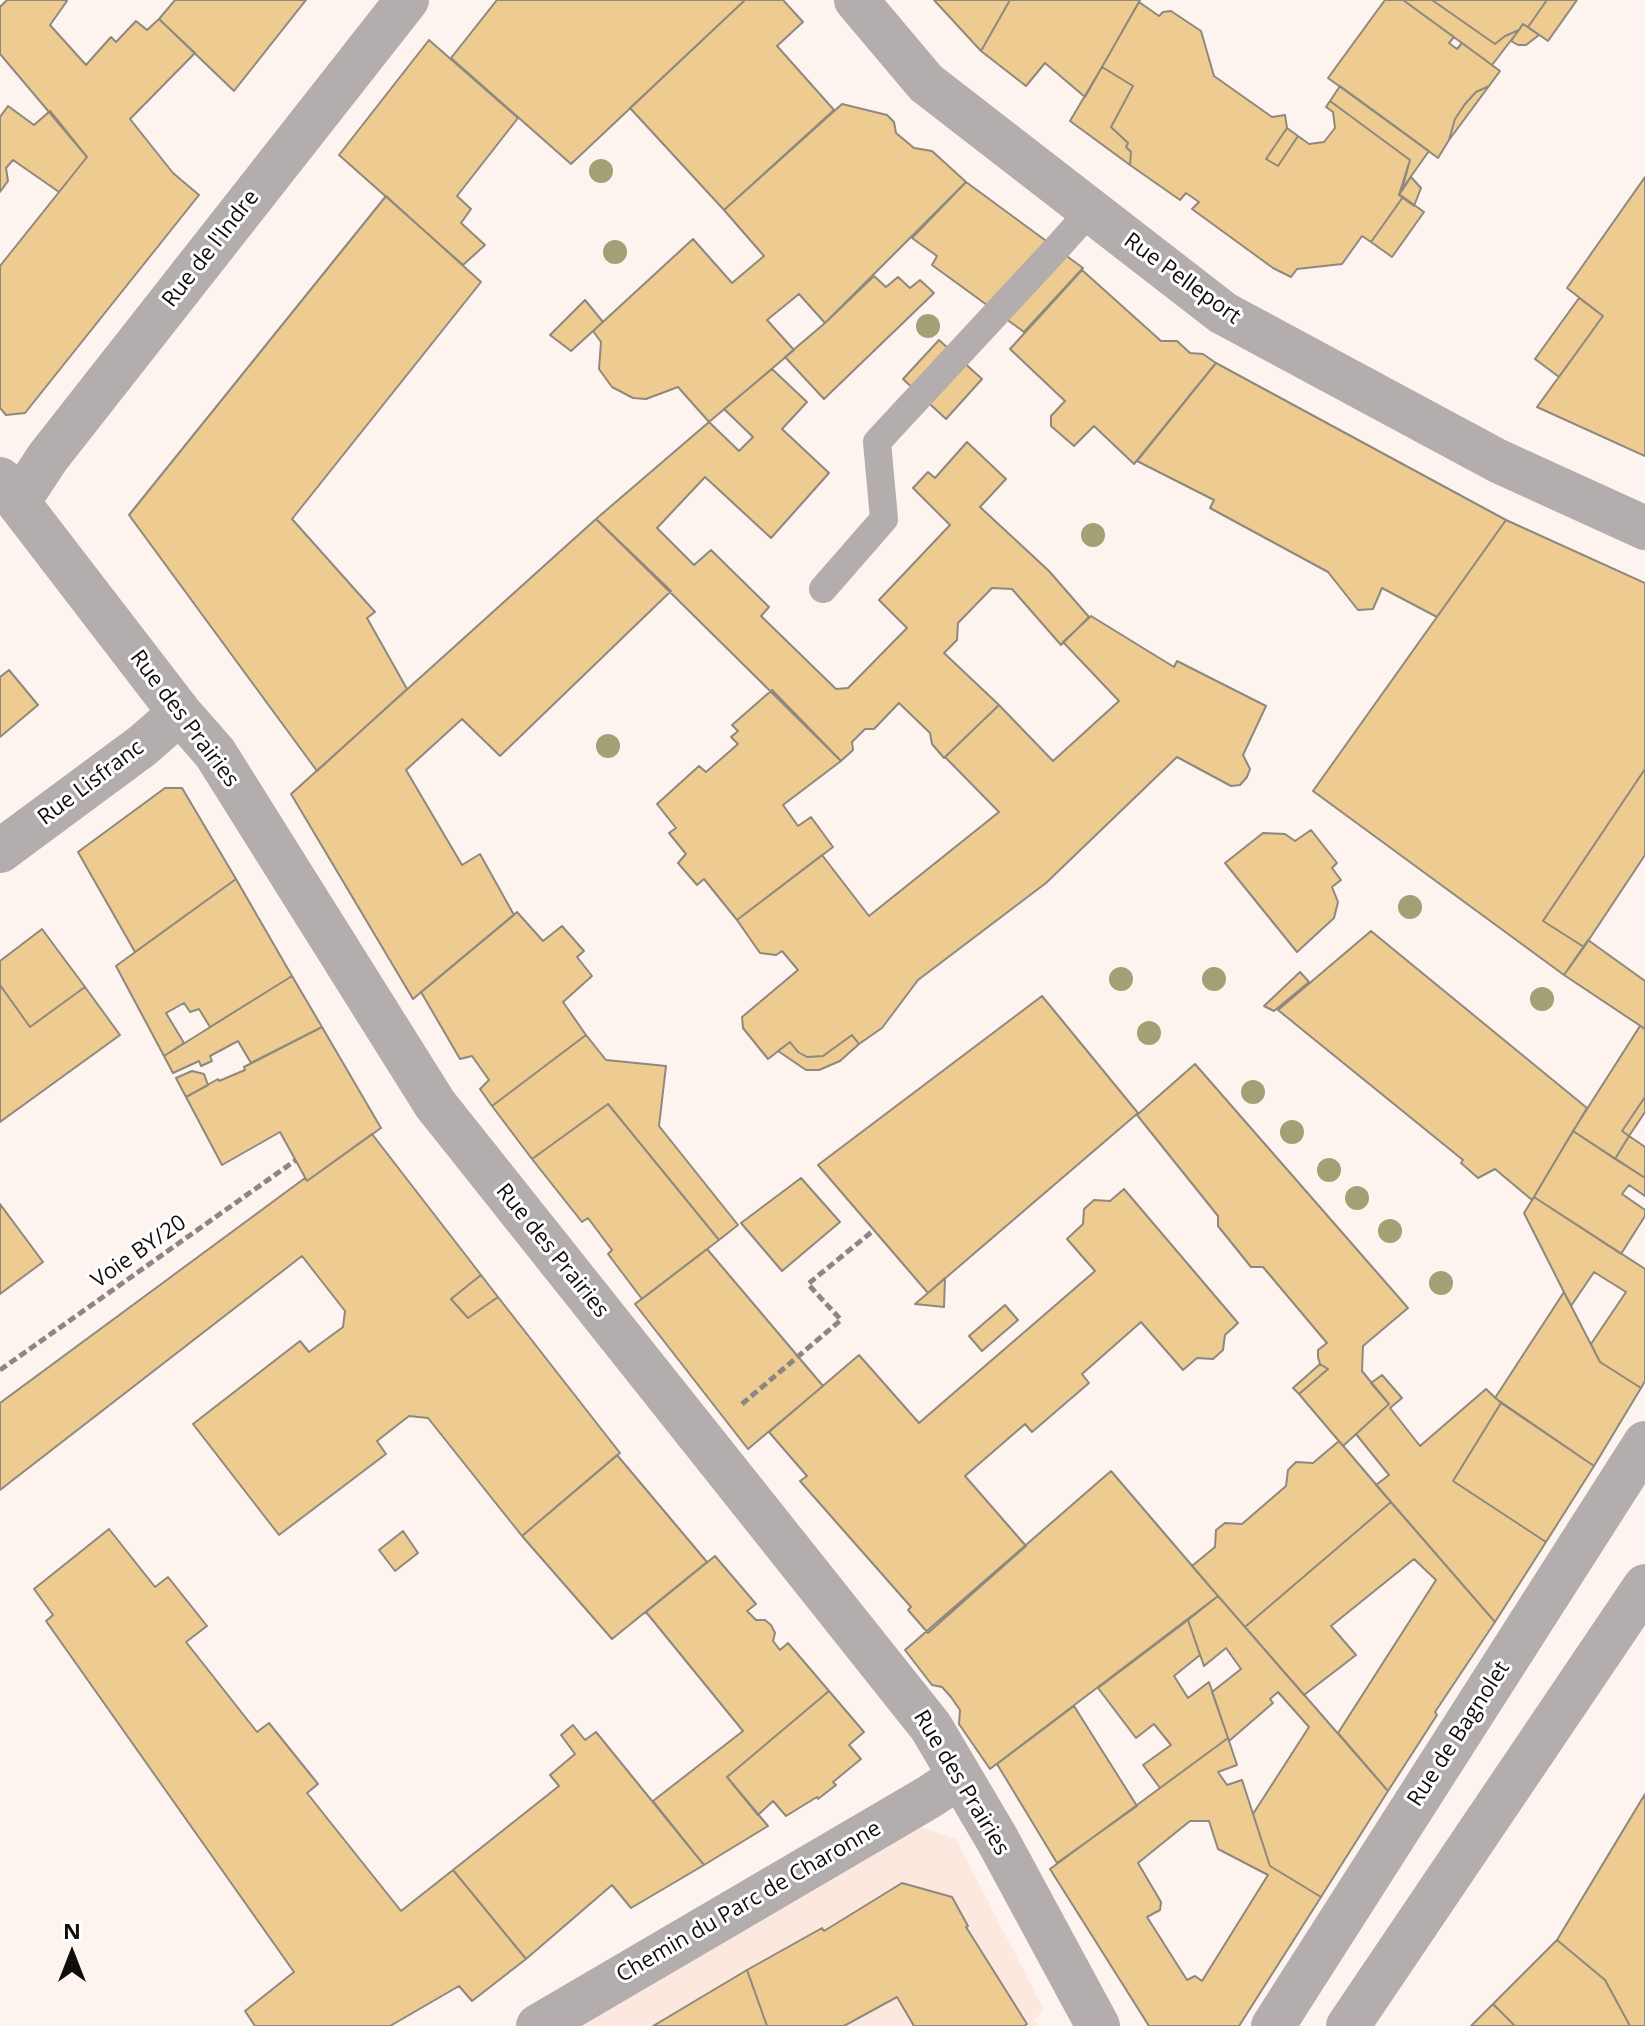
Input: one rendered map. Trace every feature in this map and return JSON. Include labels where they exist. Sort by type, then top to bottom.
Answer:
[{"type":"street","name":"Rue de l'Indre","points":[[9,490],[48,457],[407,0]]},
{"type":"street","name":"Rue Pelleport","points":[[856,0],[926,83],[1223,313],[1498,461],[1645,528]]},
{"type":"street","name":"Rue des Prairies","points":[[9,490],[180,713],[215,753],[435,1104],[931,1727],[997,1839],[1098,2026]]},
{"type":"street","name":"Rue Lisfranc","points":[[0,851],[142,746],[180,713]]},
{"type":"street","name":"Rue de Bagnolet","points":[[1273,2026],[1645,1443]]},
{"type":"street","points":[[1348,2026],[1645,1586]]},
{"type":"street","name":"Chemin du Parc de Charonne","points":[[538,2026],[959,1777]]},
{"type":"lane","points":[[823,589],[884,519],[877,442],[1056,249],[1081,221],[1087,209]]},
{"type":"path","name":"Voie BY/20","points":[[0,1370],[296,1160]]},
{"type":"path","points":[[701,1437],[841,1320],[808,1284],[874,1230]]},
{"type":"shaded area","points":[[919,1827],[956,1839],[1044,2010],[1034,2019],[1039,2026],[579,2026]]},
{"type":"building","points":[[7,0],[67,1],[50,25],[86,65],[111,37],[116,42],[136,21],[147,30],[159,19],[195,53],[130,119],[173,173],[199,195],[25,413],[6,415],[0,408],[0,266],[87,157],[0,54],[0,7]]},
{"type":"building","points":[[175,0],[306,0],[234,91],[159,19]]},
{"type":"building","points":[[497,0],[745,0],[571,164],[451,58]]},
{"type":"building","points":[[745,0],[783,0],[803,22],[777,46],[834,110],[724,210],[630,108]]},
{"type":"building","points":[[934,0],[1010,0],[981,51]]},
{"type":"building","points":[[1010,0],[1140,0],[1085,97],[1045,63],[1026,86],[981,51]]},
{"type":"building","points":[[1385,0],[1403,0],[1454,37],[1449,43],[1457,49],[1462,43],[1500,71],[1489,86],[1476,92],[1465,104],[1438,158],[1328,78]]},
{"type":"building","points":[[1403,0],[1432,0],[1495,44],[1519,30],[1492,65]]},
{"type":"building","points":[[1432,0],[1547,0],[1528,27],[1523,24],[1519,30],[1495,44]]},
{"type":"building","points":[[1547,0],[1577,0],[1548,41],[1528,27]]},
{"type":"building","points":[[1139,2],[1159,16],[1171,11],[1201,31],[1214,76],[1272,117],[1285,115],[1287,128],[1266,159],[1278,166],[1298,136],[1309,144],[1324,142],[1335,128],[1333,112],[1326,107],[1330,101],[1410,160],[1399,195],[1403,197],[1371,242],[1362,236],[1342,264],[1297,269],[1291,277],[1273,268],[1192,209],[1199,202],[1186,193],[1180,200],[1130,165],[1128,143],[1111,127],[1133,86],[1102,67]]},
{"type":"building","points":[[1523,24],[1539,35],[1526,45],[1518,45],[1511,41]]},
{"type":"building","points":[[429,40],[518,118],[457,196],[471,209],[461,223],[485,245],[463,265],[339,155]]},
{"type":"building","points":[[1102,67],[1133,86],[1111,127],[1128,143],[1130,165],[1070,121]]},
{"type":"building","points":[[1340,86],[1429,151],[1402,189],[1410,160],[1330,101]]},
{"type":"building","points":[[1489,86],[1449,140],[1455,119],[1465,104],[1476,92]]},
{"type":"building","points":[[842,104],[887,115],[894,122],[896,133],[914,148],[932,151],[966,182],[825,323],[799,294],[767,320],[794,350],[709,422],[678,387],[646,399],[633,398],[612,387],[599,369],[601,342],[593,331],[693,239],[732,283],[764,256],[724,210]]},
{"type":"building","points":[[8,106],[34,125],[50,111],[87,157],[59,192],[13,160],[6,168],[8,181],[0,192],[0,117]]},
{"type":"building","points":[[1287,128],[1298,136],[1278,166],[1266,159]]},
{"type":"building","points":[[1411,177],[1421,188],[1414,206],[1399,195]]},
{"type":"building","points":[[1645,177],[1645,456],[1537,407],[1603,316],[1567,288]]},
{"type":"building","points":[[966,182],[1083,268],[1024,332],[932,265],[937,256],[912,238]]},
{"type":"building","points":[[386,196],[481,282],[292,519],[375,612],[367,618],[407,689],[317,771],[129,515]]},
{"type":"building","points":[[1403,197],[1424,212],[1392,257],[1371,242]]},
{"type":"building","points":[[1082,270],[1161,341],[1177,341],[1190,353],[1203,354],[1216,363],[1134,464],[1094,426],[1074,446],[1051,426],[1051,416],[1065,401],[1010,349]]},
{"type":"building","points":[[874,276],[886,287],[898,277],[910,288],[920,280],[934,293],[824,399],[785,357]]},
{"type":"building","points":[[1579,298],[1603,316],[1559,377],[1535,359]]},
{"type":"building","points":[[585,300],[603,322],[571,351],[550,335]]},
{"type":"building","points":[[939,340],[982,379],[946,419],[903,379]]},
{"type":"building","points":[[1216,363],[1506,520],[1437,617],[1382,588],[1373,609],[1358,610],[1328,572],[1210,508],[1214,500],[1137,461]]},
{"type":"building","points":[[772,369],[807,402],[782,429],[829,473],[771,538],[705,477],[657,528],[694,565],[711,550],[769,607],[761,616],[836,689],[848,688],[907,628],[879,600],[950,525],[913,488],[928,472],[935,478],[967,442],[1006,479],[980,507],[1049,571],[1089,617],[1061,645],[1012,589],[992,588],[958,623],[957,640],[944,653],[999,705],[944,758],[932,744],[930,733],[899,703],[874,729],[865,729],[852,742],[853,750],[841,761],[596,519],[709,422],[739,451],[753,437],[724,409]]},
{"type":"building","points":[[596,519],[671,591],[500,756],[462,719],[406,770],[462,865],[480,854],[514,915],[413,999],[291,794]]},
{"type":"building","points":[[1506,520],[1645,583],[1645,769],[1543,921],[1584,947],[1564,975],[1313,791]]},
{"type":"building","points":[[1091,616],[1174,667],[1177,661],[1266,706],[1243,755],[1250,769],[1247,777],[1240,785],[1231,786],[1177,757],[1046,883],[918,980],[882,1028],[859,1044],[852,1035],[823,1056],[807,1057],[790,1042],[768,1059],[743,1028],[742,1017],[798,970],[782,951],[776,955],[760,953],[737,920],[822,855],[869,916],[999,812],[945,757],[999,705],[1053,761],[1119,701],[1063,642]]},
{"type":"building","points":[[9,670],[38,705],[0,737],[0,677]]},
{"type":"building","points":[[772,690],[841,761],[783,805],[798,826],[811,817],[833,847],[737,920],[704,879],[697,885],[678,863],[686,854],[669,833],[676,828],[657,804],[699,766],[706,772],[738,744],[731,737],[738,731],[732,725]]},
{"type":"building","points":[[1645,769],[1645,855],[1584,947],[1543,921]]},
{"type":"building","points":[[165,788],[182,788],[236,879],[135,952],[78,852]]},
{"type":"building","points":[[1311,830],[1337,863],[1332,868],[1341,880],[1332,887],[1338,902],[1334,918],[1297,952],[1225,863],[1263,833],[1285,834],[1295,841]]},
{"type":"building","points":[[236,879],[292,976],[210,1027],[199,1009],[190,1012],[184,1003],[166,1013],[184,1043],[164,1056],[116,966]]},
{"type":"building","points":[[517,912],[543,941],[562,926],[584,951],[577,957],[592,976],[563,1002],[586,1035],[492,1106],[480,1089],[489,1080],[472,1056],[460,1059],[421,992]]},
{"type":"building","points":[[42,929],[85,987],[30,1027],[0,985],[0,961]]},
{"type":"building","points":[[1371,931],[1587,1108],[1532,1200],[1495,1169],[1478,1178],[1461,1163],[1463,1160],[1278,1010]]},
{"type":"building","points":[[1588,940],[1645,981],[1645,1029],[1564,975]]},
{"type":"building","points":[[1300,972],[1309,982],[1274,1011],[1264,1006]]},
{"type":"building","points":[[292,976],[322,1027],[251,1063],[238,1041],[210,1056],[212,1061],[201,1066],[199,1061],[173,1073],[164,1056]]},
{"type":"building","points":[[0,985],[30,1027],[85,987],[120,1035],[0,1122]]},
{"type":"building","points":[[1042,996],[1138,1113],[928,1293],[818,1165]]},
{"type":"building","points":[[1640,1026],[1645,1029],[1645,1097],[1622,1131],[1629,1136],[1615,1159],[1573,1131]]},
{"type":"building","points":[[322,1027],[381,1128],[307,1181],[280,1132],[222,1165],[186,1097],[218,1079],[245,1070],[244,1067]]},
{"type":"building","points":[[586,1035],[606,1060],[666,1066],[659,1126],[738,1225],[719,1240],[608,1104],[532,1159],[492,1106]]},
{"type":"building","points":[[852,1035],[859,1044],[840,1061],[819,1070],[806,1070],[778,1051],[790,1042],[807,1057],[823,1056]]},
{"type":"building","points":[[1195,1064],[1408,1308],[1363,1346],[1362,1371],[1389,1404],[1343,1446],[1299,1394],[1328,1369],[1320,1364],[1318,1357],[1318,1350],[1327,1343],[1263,1267],[1251,1267],[1218,1226],[1218,1216],[1137,1115]]},
{"type":"building","points":[[192,1071],[204,1074],[208,1085],[186,1097],[176,1078]]},
{"type":"building","points":[[1645,1097],[1645,1112],[1629,1136],[1622,1131]]},
{"type":"building","points":[[608,1104],[719,1240],[642,1299],[608,1254],[612,1250],[588,1218],[582,1222],[532,1159]]},
{"type":"building","points":[[1573,1131],[1645,1178],[1645,1196],[1629,1185],[1622,1194],[1645,1210],[1645,1216],[1621,1254],[1534,1197]]},
{"type":"building","points":[[372,1134],[481,1275],[451,1299],[468,1318],[498,1297],[620,1453],[522,1536],[428,1418],[409,1416],[377,1441],[386,1454],[279,1535],[193,1424],[300,1341],[309,1352],[343,1327],[345,1311],[302,1256],[0,1490],[0,1403],[305,1178],[307,1181]]},
{"type":"building","points":[[1629,1136],[1645,1147],[1645,1178],[1615,1159]]},
{"type":"building","points":[[801,1178],[840,1222],[782,1271],[741,1223]]},
{"type":"building","points":[[1124,1189],[1238,1323],[1225,1335],[1223,1350],[1213,1359],[1197,1358],[1183,1370],[1141,1322],[1082,1374],[1089,1383],[1032,1432],[1025,1424],[965,1476],[1026,1546],[928,1633],[908,1610],[911,1607],[800,1481],[807,1476],[769,1432],[859,1355],[919,1423],[1095,1271],[1067,1239],[1083,1224],[1084,1209],[1094,1200],[1110,1201]]},
{"type":"building","points":[[1534,1197],[1645,1269],[1645,1381],[1641,1388],[1600,1362],[1591,1344],[1626,1292],[1594,1272],[1571,1306],[1524,1213]]},
{"type":"building","points":[[0,1204],[43,1262],[0,1294]]},
{"type":"building","points":[[707,1249],[823,1386],[748,1449],[635,1304]]},
{"type":"building","points":[[481,1275],[498,1297],[468,1318],[451,1299]]},
{"type":"building","points":[[945,1278],[944,1307],[915,1304],[928,1293]]},
{"type":"building","points":[[1564,1292],[1600,1362],[1641,1388],[1594,1466],[1495,1398]]},
{"type":"building","points":[[1005,1305],[1018,1320],[982,1351],[969,1336]]},
{"type":"building","points":[[1320,1364],[1328,1369],[1299,1394],[1293,1388]]},
{"type":"building","points":[[1382,1375],[1402,1398],[1390,1408],[1420,1446],[1486,1389],[1501,1403],[1453,1481],[1546,1542],[1495,1622],[1376,1485],[1389,1475],[1356,1434],[1389,1404],[1371,1383]]},
{"type":"building","points":[[1501,1403],[1594,1466],[1546,1542],[1453,1481]]},
{"type":"building","points":[[1339,1441],[1391,1502],[1245,1627],[1192,1566],[1215,1547],[1216,1530],[1225,1523],[1242,1524],[1286,1486],[1288,1470],[1296,1462],[1313,1463]]},
{"type":"building","points":[[617,1455],[707,1562],[612,1639],[522,1536]]},
{"type":"building","points":[[1111,1471],[1218,1596],[990,1769],[959,1724],[960,1710],[951,1697],[942,1687],[932,1685],[905,1650]]},
{"type":"building","points":[[1391,1502],[1495,1622],[1435,1712],[1437,1715],[1388,1791],[1338,1733],[1436,1580],[1414,1559],[1331,1626],[1356,1655],[1304,1695],[1245,1627]]},
{"type":"building","points":[[109,1529],[155,1587],[168,1577],[207,1626],[186,1642],[257,1732],[269,1723],[318,1784],[307,1793],[401,1911],[453,1870],[526,1959],[472,2001],[459,1986],[390,2026],[255,2026],[245,2011],[294,1972],[46,1621],[53,1615],[34,1589]]},
{"type":"building","points":[[403,1531],[418,1553],[395,1571],[379,1550]]},
{"type":"building","points":[[715,1556],[756,1604],[747,1611],[756,1620],[765,1620],[771,1625],[775,1633],[773,1641],[780,1650],[788,1643],[829,1691],[727,1777],[768,1826],[704,1865],[653,1801],[743,1731],[646,1612]]},
{"type":"building","points":[[1218,1596],[1388,1791],[1321,1897],[1270,1866],[1253,1814],[1309,1727],[1278,1692],[1270,1699],[1273,1703],[1229,1741],[1212,1692],[1241,1669],[1226,1648],[1204,1666],[1188,1620]]},
{"type":"building","points":[[1188,1620],[1200,1655],[1174,1676],[1188,1698],[1209,1682],[1228,1738],[1160,1788],[1143,1765],[1171,1745],[1154,1724],[1136,1738],[1098,1688]]},
{"type":"building","points":[[829,1691],[864,1732],[849,1745],[861,1759],[818,1799],[786,1816],[773,1801],[758,1815],[727,1777]]},
{"type":"building","points":[[1074,1706],[1137,1806],[1057,1863],[997,1764]]},
{"type":"building","points":[[573,1725],[585,1740],[596,1732],[704,1865],[631,1908],[612,1885],[526,1959],[453,1870],[559,1786],[550,1775],[575,1754],[561,1735]]},
{"type":"building","points":[[1228,1738],[1237,1765],[1218,1772],[1227,1785],[1242,1780],[1270,1866],[1321,1897],[1239,2026],[1149,2026],[1050,1869]],"holes":[[[1190,1821],[1209,1821],[1218,1849],[1268,1875],[1202,1981],[1195,1976],[1187,1980],[1147,1917],[1160,1910],[1161,1902],[1138,1863]]]},
{"type":"building","points":[[1645,1794],[1645,2026],[1630,2026],[1605,1980],[1557,1940]]},
{"type":"building","points":[[902,1883],[952,1897],[966,1927],[1027,2024],[914,2026],[897,1997],[844,2026],[767,2026],[747,1970],[822,1928],[824,1931]]},
{"type":"building","points":[[1557,1940],[1605,1980],[1630,2026],[1515,2026],[1493,2004]]},
{"type":"building","points":[[747,1970],[767,2026],[653,2026]]},
{"type":"building","points":[[1493,2004],[1515,2026],[1471,2026]]}]
